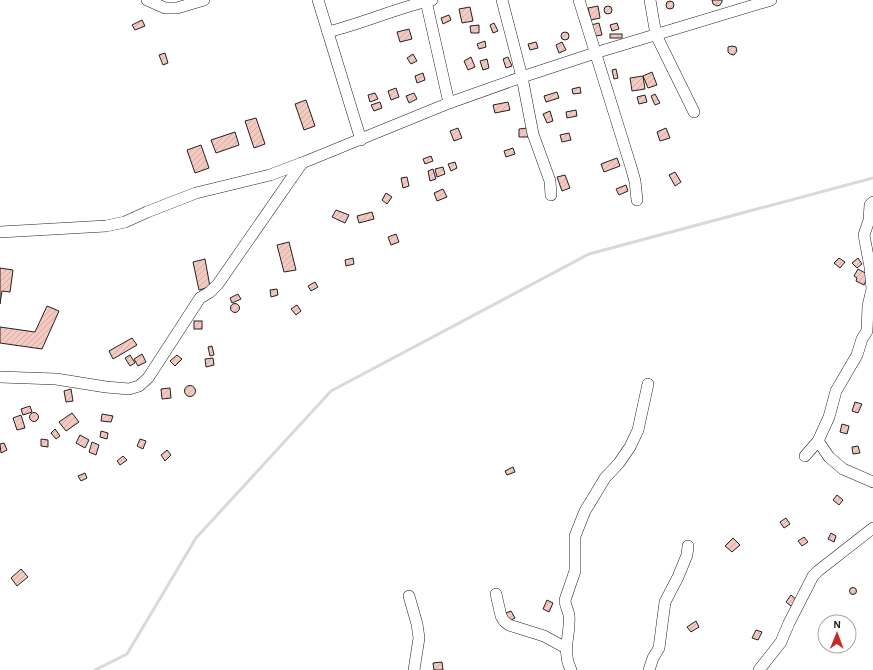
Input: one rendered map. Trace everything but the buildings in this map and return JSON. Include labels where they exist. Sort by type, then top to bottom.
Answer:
[{"type":"street","points":[[147,0],[165,8],[177,8],[204,0]]},
{"type":"street","points":[[318,0],[361,140]]},
{"type":"street","points":[[502,0],[522,78],[533,134],[550,181],[551,195]]},
{"type":"street","points":[[579,0],[631,167],[638,200]]},
{"type":"street","points":[[650,0],[656,35],[694,112]]},
{"type":"street","points":[[0,232],[106,226],[120,223],[196,193],[270,174],[302,163],[449,103],[595,53],[771,0]]},
{"type":"street","points":[[328,32],[348,27],[382,14],[429,1],[449,103]]},
{"type":"street","points":[[0,377],[56,379],[129,389],[139,386],[148,378],[200,298],[210,292],[218,284],[302,163]]},
{"type":"street","points":[[805,456],[818,441],[829,417],[836,391],[857,355],[862,339],[867,331],[868,306],[872,291],[870,267],[864,235],[869,220],[870,205],[873,202]]},
{"type":"street","points":[[572,670],[566,658],[569,614],[565,605],[565,600],[574,571],[574,536],[586,511],[605,478],[619,463],[630,447],[638,430],[648,384]]},
{"type":"street","points":[[818,441],[829,457],[843,469],[873,482]]},
{"type":"street","points":[[759,670],[781,642],[789,622],[813,576],[818,570],[873,528]]},
{"type":"street","points":[[650,670],[653,658],[659,648],[665,602],[688,555],[688,546]]},
{"type":"street","points":[[496,594],[501,616],[509,625],[544,636],[566,648]]},
{"type":"street","points":[[409,596],[417,624],[419,638],[414,670]]},
{"type":"waterway","points":[[95,670],[127,654],[196,538],[331,391],[589,254],[873,178]]}]
